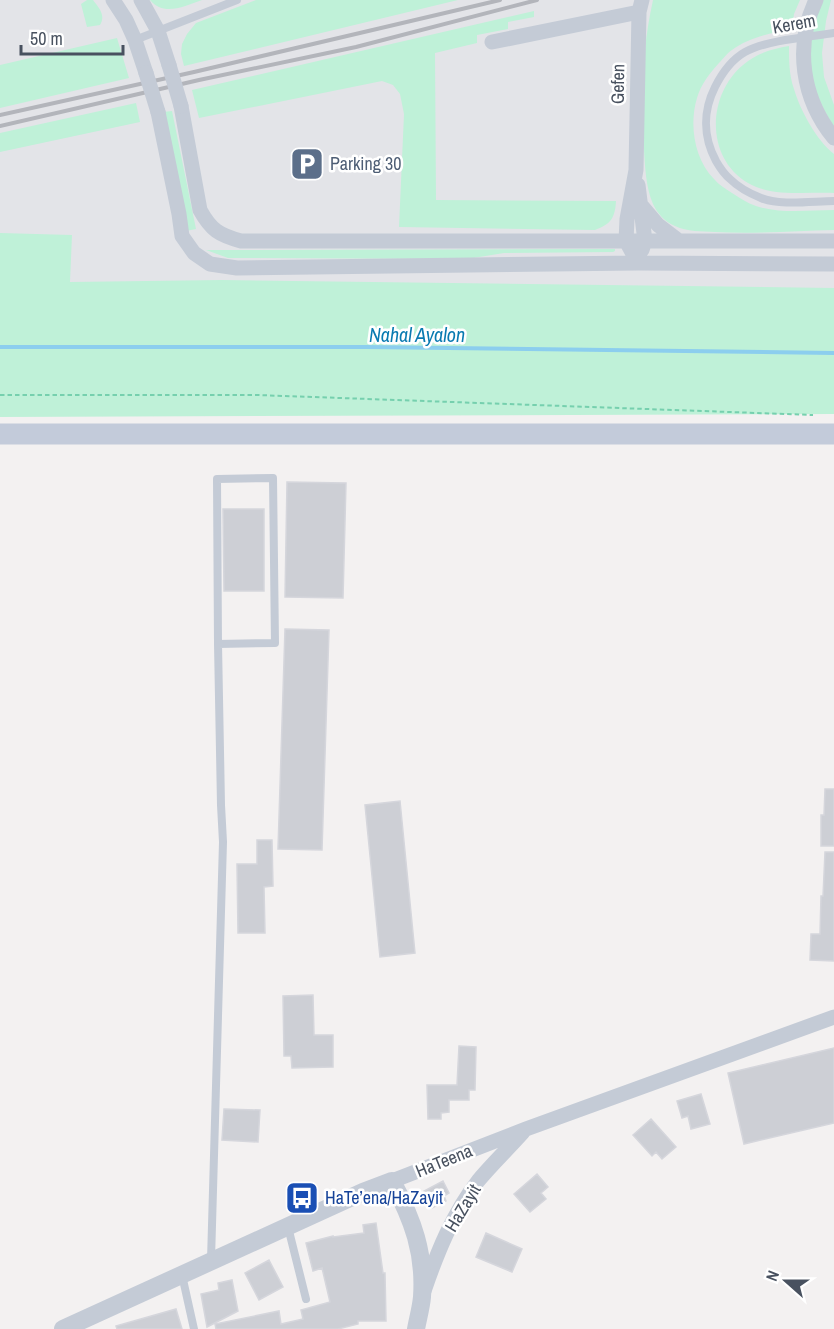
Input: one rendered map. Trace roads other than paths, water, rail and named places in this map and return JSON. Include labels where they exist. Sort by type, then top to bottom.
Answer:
[{"type":"main road","points":[[0,434],[834,434]]},
{"type":"street","points":[[113,0],[135,40],[158,112],[182,236],[194,253],[210,264],[237,268],[638,263],[834,264]]},
{"type":"street","points":[[141,0],[158,30],[181,105],[200,210],[207,223],[226,237],[241,241],[834,241]]},
{"type":"street","points":[[816,0],[808,21],[803,47],[804,68],[809,94],[816,111],[834,138]]},
{"type":"street","points":[[492,42],[640,6]]},
{"type":"street","name":"Gefen","points":[[636,170],[640,6]]},
{"type":"street","points":[[636,170],[627,219],[626,241],[638,263]]},
{"type":"street","points":[[636,170],[645,241],[638,263]]},
{"type":"street","points":[[640,206],[658,225],[679,241]]},
{"type":"street","name":"HaTeena","points":[[63,1329],[363,1192],[526,1129],[834,1017]]},
{"type":"street","name":"HaZayit","points":[[416,1329],[434,1261],[464,1201],[478,1181],[526,1129]]},
{"type":"street","name":"HaZayit","points":[[392,1181],[411,1220],[418,1242],[422,1271],[422,1300]]},
{"type":"lane","points":[[135,40],[237,0]]},
{"type":"lane","name":"Kerem","points":[[834,33],[759,46],[743,53],[730,63],[721,75],[707,110],[705,131],[711,151],[724,173],[731,181],[763,199],[777,202],[834,201]]},
{"type":"lane","points":[[211,1261],[224,842],[221,805],[218,644],[217,479],[273,478],[274,643],[218,644]]},
{"type":"lane","points":[[288,1226],[306,1299]]},
{"type":"lane","points":[[182,1274],[194,1329]]},
{"type":"waterway","name":"Nahal Ayalon","points":[[0,347],[366,347],[834,353]]},
{"type":"railway","points":[[0,115],[500,0]]},
{"type":"railway","points":[[0,126],[356,47],[537,0]]},
{"type":"place","name":"Parking 30","points":[[307,164]]},
{"type":"place","name":"HaTe’ena/HaZayit","points":[[302,1198]]}]
